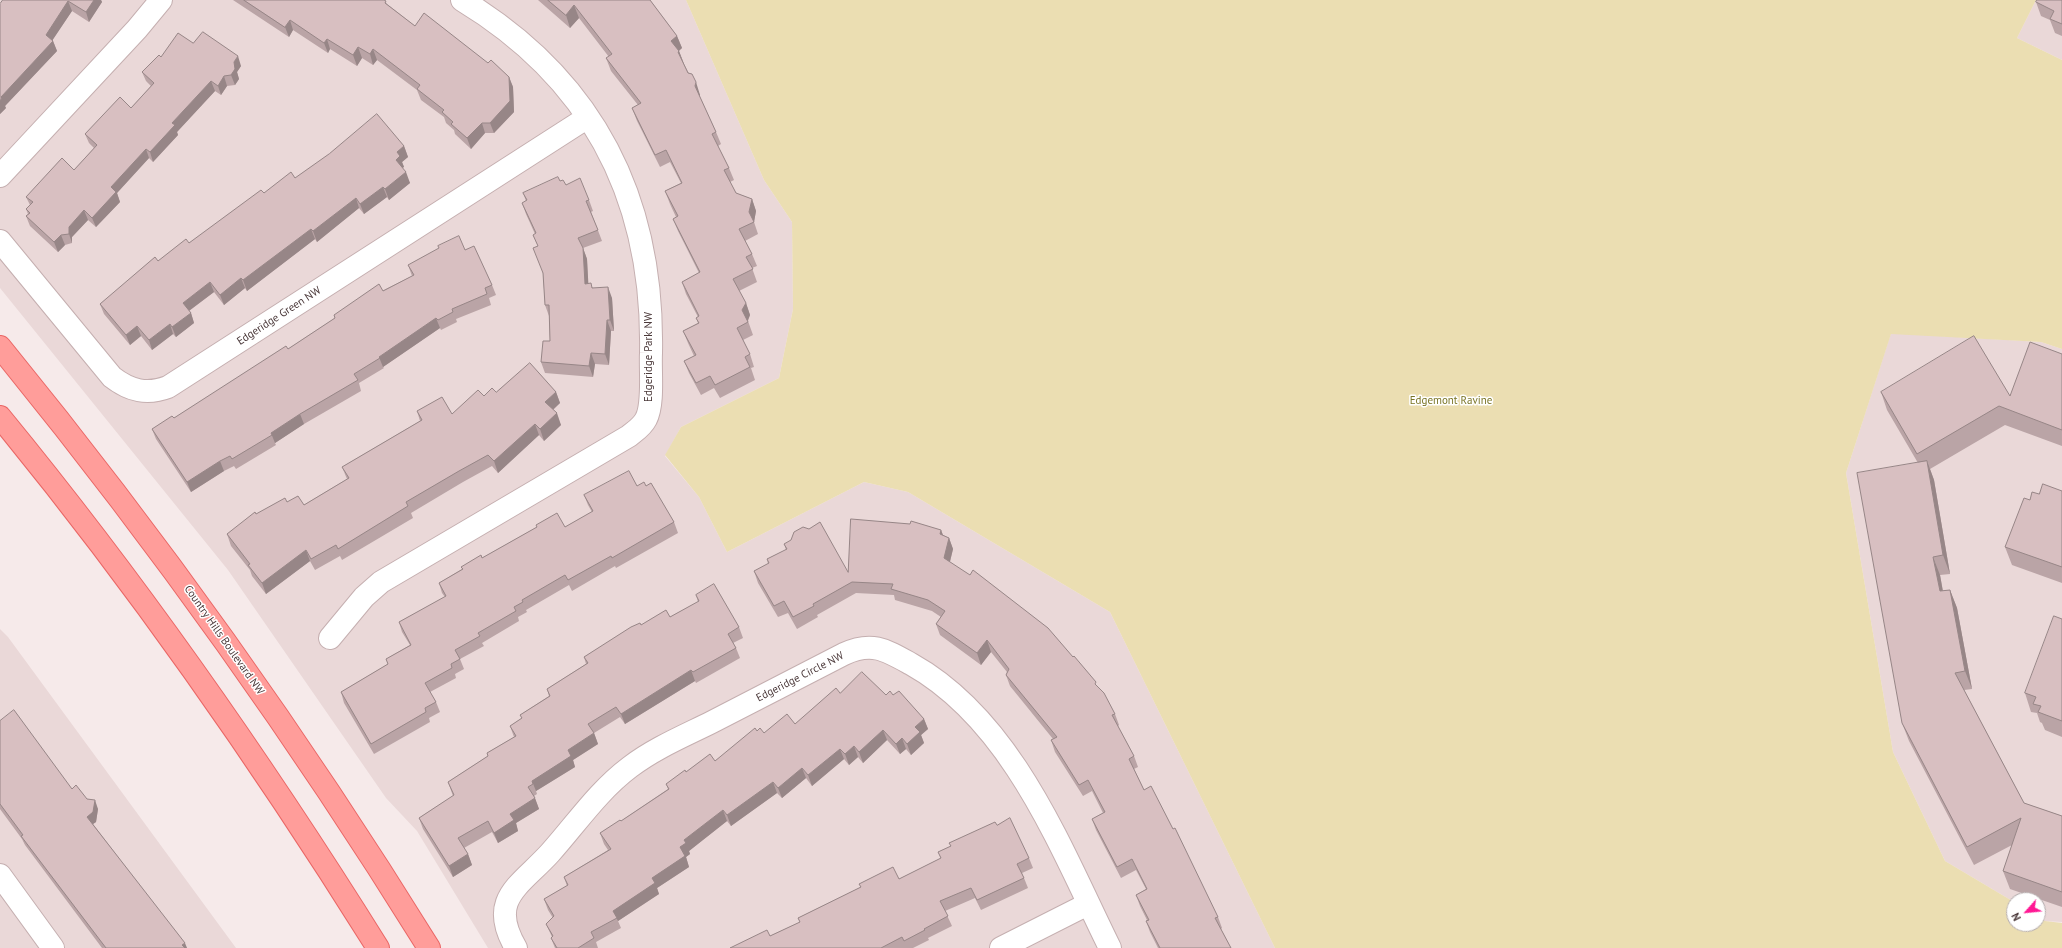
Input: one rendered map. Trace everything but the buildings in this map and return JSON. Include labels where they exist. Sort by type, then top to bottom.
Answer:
[{"type":"main road","name":"Country Hills Boulevard NW","points":[[0,347],[134,515],[230,646],[307,758],[429,948]]},
{"type":"main road","points":[[0,417],[50,478],[120,570],[227,719],[378,948]]},
{"type":"street","points":[[0,176],[137,29],[162,0]]},
{"type":"street","name":"Edgeridge Park NW","points":[[330,638],[364,597],[381,582],[629,436],[640,428],[646,419],[650,402],[651,344],[649,288],[639,230],[618,170],[588,116],[557,76],[528,47],[488,16],[462,0]]},
{"type":"street","name":"Edgeridge Green NW","points":[[0,241],[112,377],[133,390],[156,392],[168,387],[588,116]]},
{"type":"street","name":"Edgeridge Circle NW","points":[[516,948],[505,926],[505,911],[509,896],[517,884],[531,874],[611,783],[630,766],[670,743],[844,654],[864,647],[874,647],[888,651],[922,670],[982,721],[1008,753],[1036,800],[1110,948]]},
{"type":"street","points":[[0,875],[53,948]]},
{"type":"street","points":[[1001,948],[1088,904]]},
{"type":"shaded area","points":[[0,0],[686,0],[764,180],[792,222],[793,309],[779,378],[681,427],[665,456],[699,497],[727,552],[864,482],[908,492],[1110,612],[1275,948],[488,948],[417,831],[386,798],[228,570],[0,288]]},
{"type":"shaded area","points":[[2036,0],[2062,0],[2062,60],[2017,38]]},
{"type":"shaded area","points":[[1891,333],[2041,342],[2062,349],[2062,922],[2046,921],[2046,892],[2006,892],[2006,897],[1945,861],[1893,752],[1846,473]]},
{"type":"shaded area","points":[[0,629],[8,637],[236,948],[0,948]]},
{"type":"green space","name":"Edgemont Ravine","points":[[686,0],[2036,0],[2017,38],[2062,60],[2062,349],[2041,342],[1891,334],[1846,473],[1893,752],[1945,861],[2006,897],[2006,932],[2046,932],[2046,921],[2062,923],[2062,948],[1275,948],[1110,612],[908,492],[864,482],[727,552],[699,497],[665,455],[681,427],[779,378],[793,309],[792,222],[764,180]]}]
